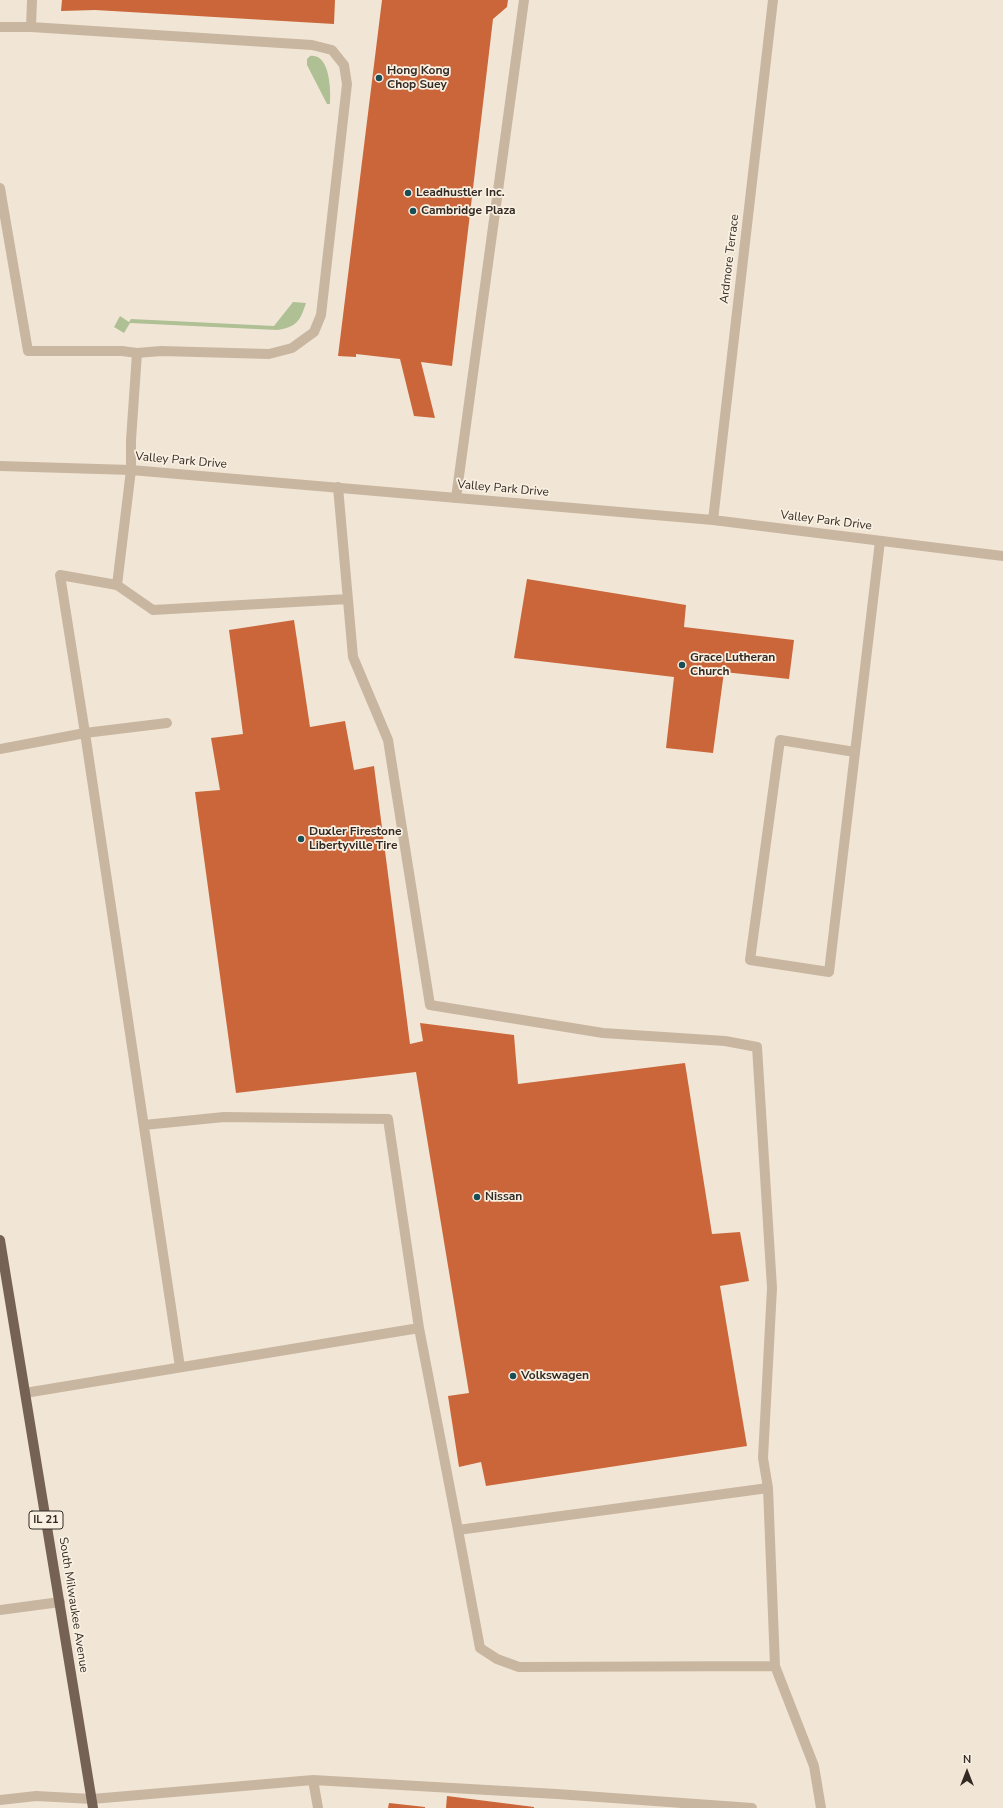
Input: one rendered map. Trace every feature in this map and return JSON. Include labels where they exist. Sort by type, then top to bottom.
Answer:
[{"type":"main road","name":"South Milwaukee Avenue","points":[[0,1240],[92,1804]]},
{"type":"street","points":[[32,0],[32,27]]},
{"type":"street","points":[[456,498],[524,0]]},
{"type":"street","name":"Ardmore Terrace","points":[[713,520],[773,0]]},
{"type":"street","points":[[0,27],[32,27],[312,45],[332,50],[344,65],[346,84],[321,315],[314,332],[292,348],[269,354],[28,350],[0,188]]},
{"type":"street","points":[[117,585],[131,470],[131,440],[137,353]]},
{"type":"street","name":"Valley Park Drive","points":[[0,466],[131,470],[713,520],[1003,556]]},
{"type":"street","points":[[338,487],[353,657],[388,740],[430,1005],[603,1033],[725,1041],[757,1046],[772,1288],[763,1458],[768,1488],[775,1666],[814,1766],[821,1808]]},
{"type":"street","points":[[855,752],[780,740],[750,960],[829,972],[880,541]]},
{"type":"street","points":[[180,1367],[60,575],[117,585],[153,610],[348,599]]},
{"type":"street","points":[[0,749],[85,733],[167,723]]},
{"type":"street","points":[[144,1125],[224,1117],[388,1119],[419,1328],[480,1648],[497,1659],[519,1667],[775,1666]]},
{"type":"street","points":[[25,1393],[419,1328]]},
{"type":"street","points":[[458,1530],[768,1488]]},
{"type":"street","points":[[0,1610],[60,1602]]},
{"type":"street","points":[[313,1780],[318,1808]]},
{"type":"street","points":[[0,1800],[36,1796],[92,1804],[313,1780],[557,1794],[752,1808]]},
{"type":"green space","points":[[310,56],[317,57],[322,60],[325,66],[328,74],[330,104],[327,104],[307,65],[307,59]]},
{"type":"green space","points":[[293,302],[306,303],[302,314],[293,325],[277,330],[130,323],[124,333],[114,327],[120,316],[129,322],[131,319],[274,326]]},
{"type":"building","points":[[62,0],[335,0],[334,24],[95,10],[61,11]]},
{"type":"building","name":"Cambridge Plaza","points":[[382,0],[508,0],[507,7],[493,19],[452,366],[421,362],[435,418],[414,416],[400,359],[356,354],[356,357],[338,356]]},
{"type":"building","name":"Grace Lutheran Church","points":[[527,579],[686,605],[684,627],[794,640],[789,679],[724,672],[713,753],[666,748],[674,677],[514,658]]},
{"type":"building","points":[[294,620],[310,727],[345,721],[354,770],[374,766],[410,1044],[423,1041],[420,1023],[514,1035],[518,1084],[685,1063],[712,1234],[740,1232],[749,1281],[720,1286],[747,1446],[486,1486],[481,1462],[459,1467],[448,1396],[469,1393],[416,1072],[236,1093],[195,792],[220,790],[211,738],[243,734],[229,630]]},
{"type":"building","points":[[447,1796],[534,1807],[534,1808],[446,1808]]},
{"type":"building","points":[[389,1803],[425,1807],[425,1808],[388,1808]]},
{"type":"place","name":"Hong Kong Chop Suey","points":[[379,78]]},
{"type":"place","name":"Leadhustler Inc.","points":[[408,193]]},
{"type":"place","name":"Cambridge Plaza","points":[[413,211]]},
{"type":"place","name":"Grace Lutheran Church","points":[[682,665]]},
{"type":"place","name":"Duxler Firestone Libertyville Tire","points":[[301,839]]},
{"type":"place","name":"Nissan","points":[[477,1197]]},
{"type":"place","name":"Volkswagen","points":[[513,1376]]}]
